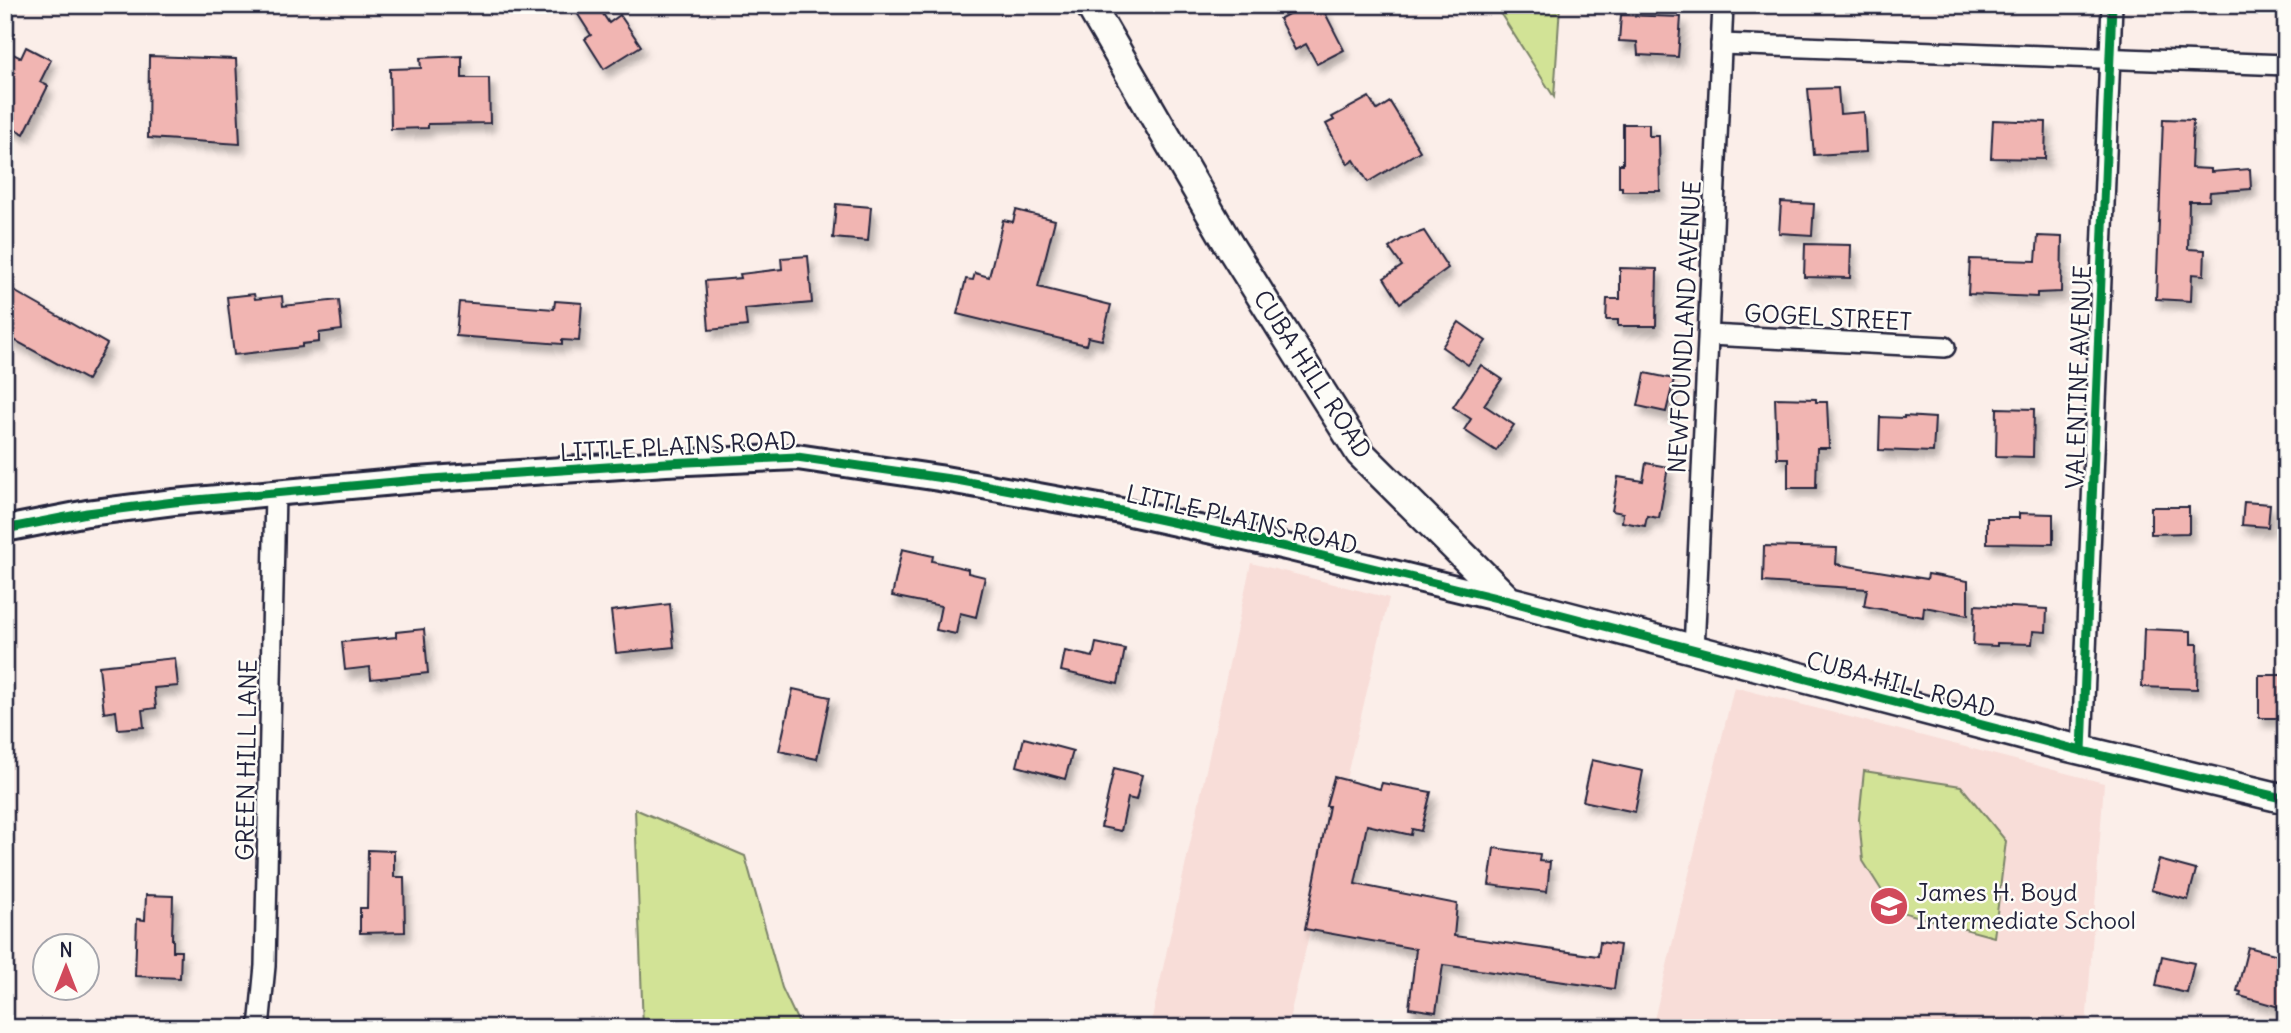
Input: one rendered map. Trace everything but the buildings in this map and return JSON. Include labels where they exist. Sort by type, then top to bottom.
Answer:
[{"type":"main road","name":"CUBA HILL ROAD","points":[[1090,5],[1229,244],[1360,453],[1509,601],[2082,751],[2286,799]]},
{"type":"street","name":"NEWFOUNDLAND AVENUE","points":[[1694,650],[1723,5]]},
{"type":"street","name":"VALENTINE AVENUE","points":[[2082,751],[2112,5]]},
{"type":"street","points":[[1721,44],[2286,65]]},
{"type":"street","name":"GOGEL STREET","points":[[1709,335],[1945,347]]},
{"type":"street","name":"LITTLE PLAINS ROAD","points":[[5,529],[87,513],[417,480],[797,457],[948,479],[1121,511],[1286,547],[1509,601]]},
{"type":"street","name":"GREEN HILL LANE","points":[[259,1028],[265,952],[275,493]]},
{"type":"shaded area","points":[[1251,563],[1389,598],[1287,1028],[1150,1028]]},
{"type":"shaded area","name":"James H. Boyd Intermediate School","points":[[1734,687],[2104,783],[2086,1028],[1652,1028]]},
{"type":"green space","points":[[1495,5],[1560,5],[1554,97]]},
{"type":"green space","points":[[1864,771],[1961,786],[2006,841],[1994,937],[1894,910],[1863,861],[1859,819]]},
{"type":"green space","points":[[635,809],[745,856],[782,988],[801,1028],[643,1028]]},
{"type":"cycle path","points":[[2082,751],[2112,5]]},
{"type":"cycle path","points":[[5,529],[87,513],[174,502],[417,480],[797,457],[957,480],[1121,511],[1286,547],[1509,601],[2082,751],[2286,799]]},
{"type":"place","name":"James H. Boyd Intermediate School","points":[[1889,906]]}]
